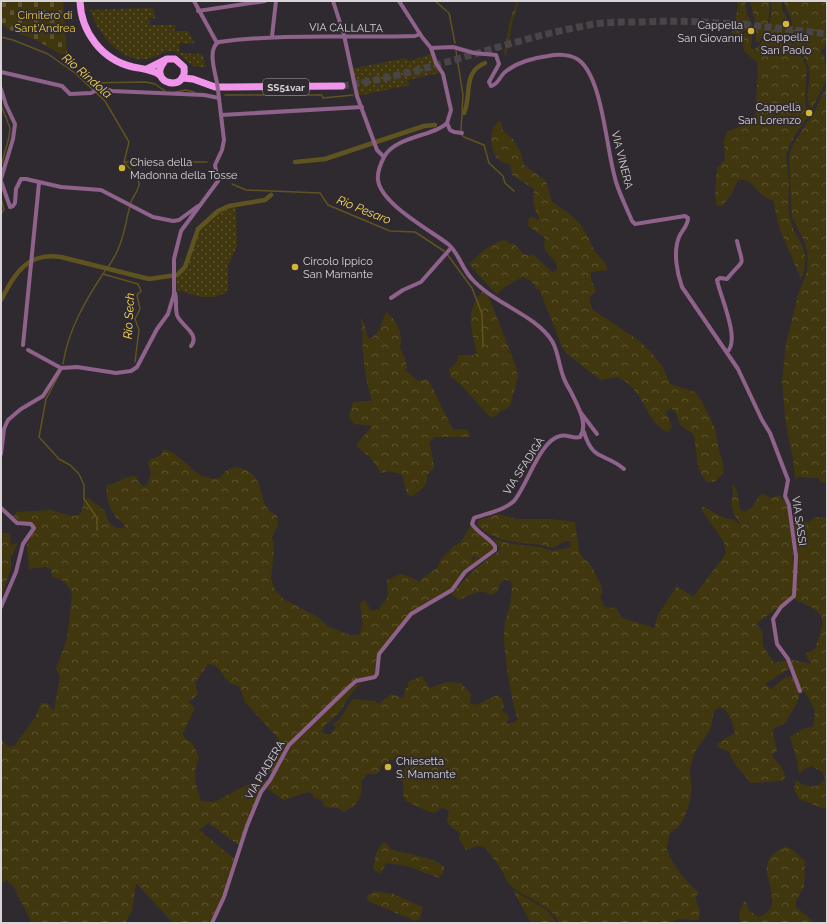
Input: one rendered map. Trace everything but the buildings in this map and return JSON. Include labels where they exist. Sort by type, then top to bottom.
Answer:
[{"type":"main road","points":[[80,1],[87,30],[102,50],[118,62],[133,67],[147,69],[160,74],[164,80],[171,84],[183,75]]},
{"type":"main road","name":"SS51var","points":[[164,62],[171,58],[179,61],[183,75],[215,87],[342,86]]},
{"type":"main road","points":[[147,69],[164,62]]},
{"type":"main road","points":[[160,74],[160,69],[164,62]]},
{"type":"street","points":[[191,346],[194,342],[189,329],[178,318],[174,290],[176,252],[181,231],[218,181],[215,165],[222,150],[224,140],[213,53],[214,47],[217,43],[198,11],[194,1]]},
{"type":"street","points":[[198,11],[265,1]]},
{"type":"street","points":[[272,36],[276,1]]},
{"type":"street","points":[[333,1],[344,35],[351,74],[376,147],[384,157]]},
{"type":"street","points":[[399,1],[420,34],[431,48],[444,77],[451,110],[447,123],[450,130],[461,133]]},
{"type":"street","name":"VIA CALLALTA","points":[[217,43],[272,36],[344,35],[378,37],[415,36],[420,34]]},
{"type":"street","name":"VIA VINERA","points":[[431,48],[454,47],[474,53],[496,55],[499,64],[489,82],[491,86],[496,84],[504,72],[518,63],[550,56],[570,56],[581,62],[599,96],[601,114],[617,185],[632,221],[635,224],[685,216],[688,218],[688,222],[678,238],[676,262],[677,274],[682,287],[727,352]]},
{"type":"street","points":[[1,72],[62,86],[70,94],[96,91],[101,88],[112,91],[204,95],[219,98]]},
{"type":"street","points":[[1,89],[6,105],[15,124],[13,139],[1,180],[7,204],[12,207],[18,183],[21,179],[61,188],[101,190],[131,204],[153,217],[173,221],[179,220],[203,202]]},
{"type":"street","points":[[221,115],[362,107]]},
{"type":"street","points":[[447,123],[437,129],[406,140],[392,149],[384,157],[378,180],[386,197],[451,248],[471,279],[503,305],[536,323],[553,342],[563,376],[581,412],[597,434]]},
{"type":"street","points":[[23,345],[39,183]]},
{"type":"street","points":[[727,352],[731,346],[731,329],[717,280],[720,278],[727,279],[742,262],[743,258],[737,241]]},
{"type":"street","points":[[391,298],[403,290],[421,282],[451,248]]},
{"type":"street","points":[[28,350],[61,368],[77,367],[116,373],[134,369],[139,364],[157,330],[168,314],[174,290]]},
{"type":"street","name":"VIA SASSI","points":[[727,352],[738,369],[762,420],[770,433],[788,480],[785,496],[789,505],[796,557],[794,596],[780,606],[773,619],[777,644],[788,659],[800,691]]},
{"type":"street","points":[[1,454],[4,429],[8,420],[21,409],[43,396],[61,368]]},
{"type":"street","points":[[581,412],[584,432],[588,445],[593,452],[601,457],[613,459],[624,469]]},
{"type":"street","name":"VIA SFADIGÀ","points":[[378,662],[379,654],[411,614],[452,590],[465,572],[495,550],[495,546],[491,541],[472,524],[474,518],[506,506],[514,501],[537,460],[552,439],[560,435],[575,439],[580,437],[584,432]]},
{"type":"street","points":[[1,508],[17,523],[31,524],[34,529],[23,544],[16,572],[1,607]]},
{"type":"street","name":"VIA PIADERA","points":[[212,923],[224,897],[256,801],[274,774],[289,745],[352,685],[362,679],[375,677],[377,674],[378,662]]},
{"type":"green space","name":"Cimitero di Sant'Andrea","points":[[1,1],[63,1],[67,53],[62,55],[36,40],[7,29],[4,25],[1,25]]},
{"type":"green space","points":[[517,1],[519,1],[513,20],[506,56],[504,53],[510,20]]},
{"type":"green space","points":[[737,1],[745,1],[747,15],[753,26],[739,35],[732,33],[738,7]]},
{"type":"green space","points":[[750,1],[769,1],[768,23],[764,34],[758,43],[756,40],[756,25]]},
{"type":"green space","points":[[771,1],[782,1],[782,9],[789,22],[787,34],[788,40],[797,48],[807,68],[805,93],[806,113],[810,116],[804,122],[787,152],[789,214],[793,228],[805,253],[804,268],[801,279],[779,227],[773,200],[763,196],[752,185],[744,180],[738,180],[731,195],[722,206],[717,206],[715,197],[717,168],[725,160],[724,140],[727,132],[738,127],[751,124],[755,119],[758,69],[757,62],[745,52],[740,36],[749,31],[752,34],[751,48],[753,50],[758,46],[766,35],[770,21]]},
{"type":"green space","points":[[784,1],[827,1],[827,37],[821,54],[824,55],[827,74],[826,81],[812,109],[808,99],[810,78],[809,68],[806,60],[792,39],[792,21]]},
{"type":"green space","points":[[153,9],[156,18],[149,18],[150,25],[176,25],[174,31],[188,31],[195,44],[179,43],[179,53],[202,54],[206,67],[194,66],[178,53],[171,51],[147,59],[137,59],[128,56],[119,51],[104,36],[93,19],[90,10]]},
{"type":"green space","points":[[432,54],[439,73],[408,80],[410,85],[357,96],[350,69],[406,58],[409,61]]},
{"type":"green space","points":[[827,85],[827,482],[822,483],[818,478],[798,477],[795,479],[793,459],[786,426],[782,380],[786,344],[798,295],[807,271],[808,257],[805,243],[792,217],[789,156],[793,145],[813,115]]},
{"type":"green space","points":[[501,121],[503,131],[513,139],[521,153],[524,165],[546,181],[552,202],[579,223],[586,233],[594,250],[607,267],[608,270],[591,272],[591,280],[596,291],[589,298],[592,309],[638,340],[650,351],[663,367],[670,384],[695,392],[701,400],[716,431],[718,447],[724,466],[722,475],[714,482],[707,482],[703,477],[698,465],[693,434],[681,426],[676,413],[671,408],[666,412],[672,427],[668,432],[654,421],[639,396],[626,382],[616,377],[601,380],[599,379],[564,351],[539,289],[537,289],[531,281],[523,277],[509,284],[496,294],[469,264],[491,246],[506,240],[510,244],[513,243],[524,254],[529,256],[533,254],[552,272],[557,270],[558,266],[544,248],[545,238],[528,226],[529,218],[532,217],[538,220],[539,218],[533,204],[534,189],[512,175],[510,164],[504,163],[498,159],[493,150],[491,138],[492,133],[497,123]]},
{"type":"green space","points":[[232,207],[236,207],[237,246],[228,266],[228,289],[225,293],[215,297],[202,297],[177,290],[176,279],[187,264],[196,236],[202,226],[211,218]]},
{"type":"green space","points":[[482,292],[488,295],[516,367],[518,377],[510,406],[491,418],[462,386],[450,376],[449,369],[455,365],[459,355],[473,355],[477,353],[471,329],[471,314],[473,306]]},
{"type":"green space","points":[[386,312],[399,328],[401,337],[400,348],[405,358],[407,368],[405,370],[418,381],[427,379],[453,430],[467,429],[470,437],[434,437],[430,443],[434,468],[427,475],[425,486],[412,497],[407,493],[402,474],[387,471],[382,473],[371,458],[358,447],[357,444],[372,426],[354,424],[349,417],[353,402],[372,401],[364,365],[360,317],[365,325],[367,337],[371,339],[379,330]]},
{"type":"green space","points":[[163,449],[171,452],[203,476],[220,478],[226,471],[235,467],[246,470],[254,476],[266,505],[270,511],[277,515],[278,525],[272,536],[274,549],[271,578],[274,588],[283,599],[316,616],[328,626],[349,635],[359,635],[363,624],[360,603],[365,600],[371,611],[379,609],[388,597],[387,580],[397,575],[403,574],[419,581],[437,568],[441,559],[454,546],[461,542],[472,524],[491,541],[495,550],[483,560],[474,556],[471,559],[473,561],[477,558],[481,562],[468,571],[452,590],[413,612],[382,648],[377,674],[360,680],[297,735],[273,775],[266,768],[276,747],[278,738],[245,702],[239,686],[229,682],[221,671],[214,665],[208,664],[195,683],[198,694],[189,702],[195,708],[183,733],[184,737],[193,744],[199,757],[195,773],[196,785],[201,801],[214,802],[249,784],[270,780],[261,792],[241,845],[234,842],[209,823],[199,830],[236,860],[212,923],[173,923],[136,883],[132,911],[125,923],[32,923],[13,886],[7,880],[1,883],[1,740],[9,747],[14,746],[35,718],[41,703],[47,703],[54,711],[60,676],[56,669],[67,639],[72,598],[71,590],[63,581],[52,576],[51,569],[45,567],[29,569],[27,545],[35,526],[20,524],[7,513],[14,516],[16,512],[51,510],[71,516],[78,515],[82,512],[84,500],[88,498],[105,511],[110,524],[115,527],[123,528],[125,524],[116,518],[110,508],[107,496],[107,485],[131,476],[135,476],[142,486],[147,485],[151,473],[148,464],[149,460],[161,455]]},
{"type":"green space","points":[[733,484],[737,491],[740,509],[745,512],[752,507],[760,495],[764,494],[771,498],[779,495],[789,506],[793,596],[756,624],[762,630],[763,646],[774,663],[786,660],[790,668],[766,683],[766,685],[771,689],[784,678],[792,676],[799,694],[799,698],[786,722],[772,730],[777,751],[772,754],[784,773],[785,777],[782,781],[751,783],[734,763],[729,752],[717,747],[718,743],[735,733],[728,714],[720,707],[714,713],[712,724],[707,735],[695,751],[690,769],[691,789],[687,809],[679,826],[670,833],[667,849],[671,860],[680,873],[690,885],[699,892],[695,898],[700,910],[699,920],[678,919],[671,923],[560,923],[548,909],[522,894],[510,885],[503,872],[485,847],[478,846],[466,850],[459,838],[460,833],[451,827],[447,821],[449,812],[443,807],[435,813],[429,812],[406,801],[403,795],[404,785],[397,773],[403,771],[406,767],[407,763],[403,759],[390,760],[381,766],[380,771],[377,774],[367,774],[361,780],[362,791],[359,799],[353,806],[344,812],[338,808],[325,807],[322,800],[313,798],[313,794],[308,792],[283,800],[267,788],[293,743],[352,687],[363,682],[352,693],[337,715],[326,724],[322,732],[325,734],[331,734],[336,727],[333,724],[339,720],[353,699],[375,701],[379,704],[391,694],[404,698],[405,688],[408,688],[408,682],[422,676],[429,688],[447,682],[461,683],[471,694],[470,703],[477,705],[497,695],[502,698],[504,708],[501,711],[508,715],[509,718],[506,724],[515,722],[518,719],[510,689],[504,638],[504,630],[512,588],[511,582],[504,579],[497,591],[492,595],[484,592],[478,592],[459,600],[451,594],[474,570],[500,550],[499,546],[492,538],[512,544],[540,547],[552,551],[569,548],[571,545],[569,541],[566,541],[549,548],[542,545],[499,538],[484,531],[477,525],[479,520],[498,514],[516,519],[551,519],[575,522],[579,551],[582,557],[591,565],[601,585],[602,593],[600,597],[605,607],[616,608],[622,618],[654,628],[658,615],[677,586],[693,597],[726,554],[724,542],[703,512],[702,506],[722,517],[734,520],[744,527],[734,514],[732,508]]},
{"type":"green space","points":[[793,513],[808,523],[815,517],[827,517],[827,808],[800,800],[794,789],[796,780],[807,786],[815,786],[819,785],[825,778],[822,772],[812,766],[804,769],[799,774],[797,760],[790,737],[803,729],[813,726],[815,711],[806,693],[800,691],[790,659],[811,664],[805,654],[815,649],[823,621],[818,612],[813,608],[794,599],[797,570]]},
{"type":"green space","points":[[1,533],[10,533],[11,545],[17,543],[17,545],[10,558],[12,565],[1,598]]},
{"type":"green space","points":[[384,842],[393,850],[426,858],[438,863],[444,866],[444,871],[439,878],[407,866],[386,863],[381,873],[376,872],[373,868],[375,857],[379,847]]},
{"type":"green space","points":[[784,847],[790,848],[805,861],[804,887],[796,901],[796,907],[815,923],[740,923],[739,914],[745,900],[749,911],[759,917],[768,912],[772,897],[767,863],[771,856]]},
{"type":"green space","points":[[513,890],[547,910],[557,923],[531,923]]},
{"type":"green space","points":[[374,891],[393,894],[423,907],[420,919],[415,921],[368,901],[366,897]]},
{"type":"waterway","points":[[435,1],[449,13],[455,43]]},
{"type":"waterway","name":"Rio Rindola","points":[[1,37],[13,40],[48,54],[75,73],[105,101],[129,142],[124,162],[138,179],[139,185],[131,202],[123,236],[108,267]]},
{"type":"waterway","points":[[456,51],[463,95],[461,131]]},
{"type":"waterway","points":[[464,113],[470,78],[473,72],[485,63]]},
{"type":"waterway","points":[[86,83],[146,82],[155,84],[165,91]]},
{"type":"waterway","points":[[175,92],[186,90],[194,92]]},
{"type":"waterway","points":[[225,95],[322,95],[323,98],[353,95]]},
{"type":"waterway","points":[[1,105],[10,128],[1,166]]},
{"type":"waterway","points":[[295,162],[325,159],[424,126],[435,125]]},
{"type":"waterway","points":[[462,135],[484,145],[489,163],[503,176],[505,183],[514,191]]},
{"type":"waterway","name":"Rio Pesaro","points":[[125,162],[207,162]]},
{"type":"waterway","name":"Rio Pesaro","points":[[232,184],[246,190],[320,193],[328,205],[390,231],[415,232],[444,251]]},
{"type":"waterway","points":[[1,300],[11,282],[23,267],[39,258],[49,256],[61,257],[149,279],[177,275],[185,267],[198,229],[218,211],[229,206],[265,200],[271,195]]},
{"type":"waterway","points":[[1,198],[4,210],[1,213]]},
{"type":"waterway","name":"Rio Pesaro","points":[[447,254],[472,288],[482,314],[483,346]]},
{"type":"waterway","name":"Rio Rindola","points":[[63,364],[65,351],[73,327],[91,293],[105,271]]},
{"type":"waterway","name":"Rio Sech","points":[[103,274],[138,284],[141,291],[137,295],[140,309],[135,319],[139,330],[135,362]]},
{"type":"waterway","name":"Rio Rindola","points":[[61,371],[46,399],[39,437],[59,459],[70,465],[79,474],[84,485],[84,499],[97,518],[97,530]]},
{"type":"tunnel","points":[[342,86],[404,74],[527,39],[558,31],[601,23],[663,21],[710,22],[827,34]]},
{"type":"place","name":"Cappella San Paolo","points":[[786,24]]},
{"type":"place","name":"Cappella San Giovanni","points":[[751,31]]},
{"type":"place","name":"Cappella San Lorenzo","points":[[809,113]]},
{"type":"place","name":"Chiesa della Madonna della Tosse","points":[[122,168]]},
{"type":"place","name":"Circolo Ippico San Mamante","points":[[295,267]]},
{"type":"place","name":"Chiesetta S. Mamante","points":[[388,767]]}]
